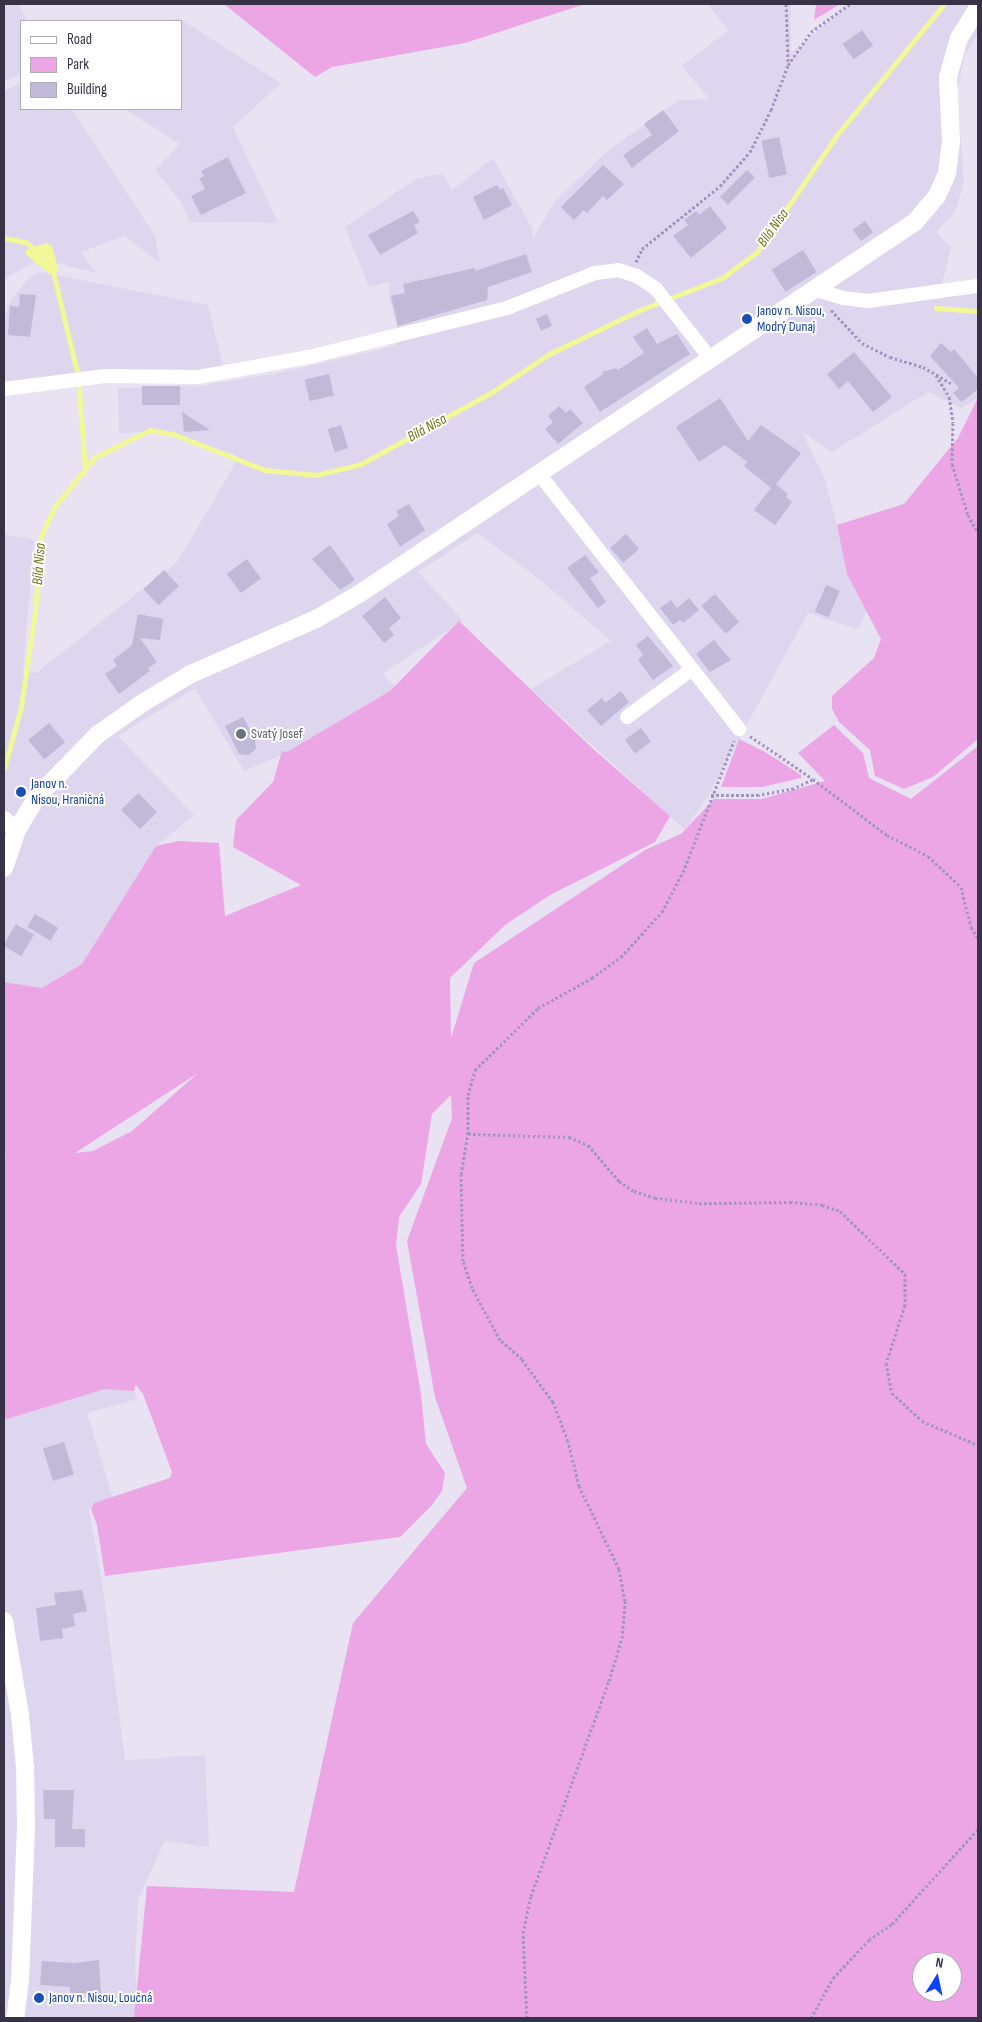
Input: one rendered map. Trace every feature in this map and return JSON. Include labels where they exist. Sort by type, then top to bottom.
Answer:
[{"type":"street","points":[[4,868],[10,825],[63,767],[97,735],[144,702],[191,674],[318,618],[540,476],[710,358],[816,290],[916,222],[937,196],[947,174],[951,141],[948,77],[959,38],[978,8]]},
{"type":"street","points":[[4,389],[105,376],[207,376],[432,328],[507,308],[595,273],[618,270],[630,274],[656,289],[677,313],[710,358]]},
{"type":"street","points":[[816,290],[843,298],[868,301],[978,286]]},
{"type":"street","points":[[540,476],[739,729]]},
{"type":"street","points":[[627,717],[692,669]]},
{"type":"street","points":[[4,1621],[20,1715],[25,1767],[26,1826],[20,1980],[15,2018]]},
{"type":"path","points":[[786,4],[788,65]]},
{"type":"path","points":[[630,274],[642,249],[720,186],[750,152],[775,102],[788,65],[811,32],[850,4]]},
{"type":"path","points":[[816,290],[846,329],[862,343],[890,358],[911,362],[951,383]]},
{"type":"path","points":[[936,374],[949,397],[953,423],[952,464],[956,481],[978,533]]},
{"type":"path","points":[[527,2018],[523,1933],[532,1896],[609,1681],[622,1638],[625,1601],[620,1569],[579,1486],[568,1441],[553,1402],[522,1359],[500,1340],[472,1288],[463,1261],[461,1174],[468,1134],[468,1095],[475,1070],[538,1008],[592,978],[644,936],[662,912],[683,872],[711,796],[739,729],[814,779],[887,835],[928,856],[961,887],[971,927],[978,938]]},
{"type":"path","points":[[711,796],[757,795],[792,789],[814,779]]},
{"type":"path","points":[[468,1134],[569,1137],[588,1145],[619,1181],[634,1191],[655,1198],[700,1203],[790,1202],[822,1205],[840,1211],[905,1274],[906,1305],[886,1363],[892,1393],[922,1421],[978,1445]]},
{"type":"path","points":[[811,2018],[833,1978],[869,1940],[892,1924],[978,1829]]},
{"type":"shaded area","points":[[4,4],[18,4],[26,20],[20,20],[20,74],[4,81]]},
{"type":"shaded area","points":[[708,4],[791,4],[791,53],[849,4],[978,4],[978,33],[965,55],[957,91],[964,182],[955,212],[936,232],[951,248],[938,299],[978,289],[978,399],[961,408],[928,392],[832,452],[802,432],[825,479],[846,560],[868,608],[858,629],[808,613],[708,796],[685,830],[531,689],[611,641],[538,578],[477,533],[418,572],[463,620],[382,674],[395,686],[390,691],[287,753],[244,771],[195,688],[118,736],[194,815],[156,846],[82,964],[42,988],[4,982],[4,534],[34,540],[23,672],[36,673],[177,562],[233,468],[236,455],[162,430],[119,434],[118,388],[200,386],[283,372],[395,346],[399,334],[390,301],[389,282],[369,287],[345,227],[416,179],[443,173],[452,190],[493,158],[532,228],[533,238],[556,200],[609,150],[679,100],[709,99],[682,66],[728,30]]},
{"type":"shaded area","points":[[182,20],[281,83],[233,127],[278,223],[190,222],[181,202],[155,170],[180,144],[126,110],[182,110]]},
{"type":"shaded area","points":[[20,83],[20,110],[73,110],[155,236],[160,263],[124,236],[81,252],[97,273],[39,259],[4,279],[4,91]]},
{"type":"shaded area","points":[[46,243],[52,246],[58,271],[50,274],[25,254],[26,250]]},
{"type":"shaded area","points":[[40,272],[208,305],[224,370],[4,381],[4,323],[10,301],[29,278]]},
{"type":"shaded area","points":[[105,1389],[134,1391],[137,1399],[87,1413],[113,1499],[94,1503],[89,1510],[102,1581],[125,1760],[205,1755],[209,1847],[165,1841],[138,1899],[135,1962],[138,2018],[4,2018],[4,1420]]},
{"type":"green space","points":[[224,4],[585,4],[465,43],[332,67],[315,77]]},
{"type":"green space","points":[[816,4],[840,4],[814,20]]},
{"type":"green space","points":[[978,398],[978,739],[933,777],[904,789],[875,776],[870,750],[839,722],[832,709],[832,696],[874,658],[881,639],[847,574],[837,525],[904,504],[958,438]]},
{"type":"green space","points":[[459,621],[592,748],[670,816],[655,842],[550,895],[505,925],[450,978],[451,1038],[474,963],[645,850],[681,834],[714,799],[762,799],[825,781],[798,753],[834,725],[863,753],[869,778],[911,799],[978,746],[978,2018],[134,2018],[147,1886],[294,1892],[353,1623],[467,1488],[435,1397],[407,1241],[452,1118],[451,1095],[432,1114],[421,1184],[399,1217],[396,1245],[421,1394],[426,1444],[445,1473],[442,1491],[432,1505],[400,1537],[105,1576],[97,1525],[91,1509],[94,1503],[170,1478],[172,1472],[143,1394],[136,1385],[134,1391],[105,1389],[4,1420],[4,1158],[8,1158],[4,1157],[4,982],[42,988],[82,964],[156,846],[179,841],[219,843],[225,916],[301,885],[233,847],[236,820],[273,782],[282,751],[287,752],[390,691]],"holes":[[[198,1073],[132,1131],[93,1151],[75,1153]]]},
{"type":"green space","points":[[739,739],[765,752],[801,775],[801,778],[762,787],[721,787]]},
{"type":"building","points":[[862,30],[873,45],[854,59],[843,44]]},
{"type":"building","points":[[663,110],[679,131],[632,168],[623,155],[652,135],[644,124]]},
{"type":"building","points":[[779,137],[787,174],[769,178],[761,141]]},
{"type":"building","points":[[228,157],[246,193],[201,215],[191,196],[205,189],[199,178],[204,176],[201,171]]},
{"type":"building","points":[[603,165],[624,184],[607,200],[603,196],[587,213],[584,210],[574,220],[561,207]]},
{"type":"building","points":[[747,170],[755,178],[728,205],[720,197]]},
{"type":"building","points":[[497,185],[500,190],[503,188],[512,205],[484,220],[473,197]]},
{"type":"building","points":[[710,206],[727,228],[691,258],[673,236],[688,225],[684,220],[696,211],[699,215]]},
{"type":"building","points":[[413,211],[420,222],[414,225],[418,233],[380,255],[368,235]]},
{"type":"building","points":[[865,221],[873,232],[861,241],[853,230]]},
{"type":"building","points":[[803,250],[817,272],[785,292],[772,270]]},
{"type":"building","points":[[526,254],[532,272],[488,287],[487,300],[398,326],[391,296],[405,293],[403,284],[475,268],[475,271]]},
{"type":"building","points":[[20,294],[36,295],[30,337],[8,335],[10,306],[19,307]]},
{"type":"building","points":[[547,314],[552,326],[541,331],[536,319]]},
{"type":"building","points":[[647,328],[657,344],[677,334],[690,354],[600,412],[584,387],[603,374],[602,372],[616,368],[618,370],[644,353],[633,337]]},
{"type":"building","points":[[941,343],[951,352],[954,349],[978,378],[978,389],[962,402],[953,393],[959,388],[930,356]]},
{"type":"building","points":[[854,352],[892,397],[873,412],[848,381],[839,389],[827,374]]},
{"type":"building","points":[[329,374],[334,395],[310,401],[305,380]]},
{"type":"building","points":[[142,386],[180,386],[180,405],[142,405]]},
{"type":"building","points":[[720,398],[748,441],[761,425],[801,453],[776,484],[788,494],[786,497],[792,502],[775,525],[754,510],[771,488],[744,466],[747,462],[725,445],[699,462],[676,427]]},
{"type":"building","points":[[559,406],[566,413],[570,409],[583,423],[558,444],[545,429],[553,422],[548,416]]},
{"type":"building","points":[[182,412],[210,430],[184,432]]},
{"type":"building","points":[[341,425],[348,448],[335,452],[328,429]]},
{"type":"building","points":[[409,504],[425,530],[400,547],[387,524],[399,516],[396,511]]},
{"type":"building","points":[[626,534],[639,549],[623,563],[610,548]]},
{"type":"building","points":[[330,545],[355,580],[340,590],[312,559]]},
{"type":"building","points":[[585,555],[599,572],[590,578],[606,602],[598,608],[567,568]]},
{"type":"building","points":[[247,559],[261,578],[241,593],[227,574]]},
{"type":"building","points":[[164,570],[179,586],[159,605],[144,589]]},
{"type":"building","points":[[826,585],[840,591],[828,618],[815,612]]},
{"type":"building","points":[[715,594],[739,622],[726,634],[701,606]]},
{"type":"building","points":[[385,597],[401,618],[389,628],[394,635],[384,643],[362,616]]},
{"type":"building","points":[[689,598],[699,610],[683,623],[680,620],[673,625],[660,608],[671,600],[677,608]]},
{"type":"building","points":[[138,614],[163,619],[160,640],[140,638],[157,662],[148,668],[150,671],[119,694],[105,674],[117,666],[113,660],[132,645]]},
{"type":"building","points":[[648,636],[673,666],[653,680],[638,660],[643,655],[636,645]]},
{"type":"building","points":[[714,640],[731,660],[710,672],[696,654]]},
{"type":"building","points":[[621,691],[629,702],[601,726],[587,710],[602,698],[605,703]]},
{"type":"building","name":"Svatý Josef","points":[[243,717],[255,739],[256,749],[249,755],[239,754],[225,726]]},
{"type":"building","points":[[49,723],[65,742],[44,760],[28,740]]},
{"type":"building","points":[[641,728],[651,742],[635,754],[625,740]]},
{"type":"building","points":[[138,793],[157,812],[140,829],[121,810]]},
{"type":"building","points":[[35,914],[58,928],[50,941],[27,927]]},
{"type":"building","points":[[16,924],[34,935],[21,956],[4,946]]},
{"type":"building","points":[[64,1442],[74,1475],[53,1481],[43,1448]]},
{"type":"building","points":[[82,1590],[87,1611],[73,1614],[75,1626],[62,1629],[63,1638],[40,1641],[36,1608],[56,1605],[54,1593]]},
{"type":"building","points":[[43,1790],[74,1790],[72,1829],[85,1829],[85,1847],[55,1847],[55,1819],[44,1819]]},
{"type":"building","points":[[99,1960],[101,1993],[70,1993],[70,1987],[40,1985],[42,1961],[74,1963]]},
{"type":"waterway","name":"Bílá Nisa","points":[[4,768],[21,707],[35,611],[41,536],[55,506],[95,457],[150,430],[173,434],[265,470],[316,475],[361,464],[492,392],[549,354],[640,310],[722,278],[757,252],[836,136],[944,4]]},
{"type":"waterway","points":[[4,238],[25,242],[37,251]]},
{"type":"waterway","points":[[52,268],[78,376],[85,470]]},
{"type":"waterway","points":[[936,308],[978,311]]},
{"type":"place","name":"Janov n. Nisou, Modrý Dunaj","points":[[747,319]]},
{"type":"place","name":"Svatý Josef","points":[[241,734]]},
{"type":"place","name":"Janov n. Nisou, Hraničná","points":[[21,792]]},
{"type":"place","name":"Janov n. Nisou, Loučná","points":[[39,1998]]}]
